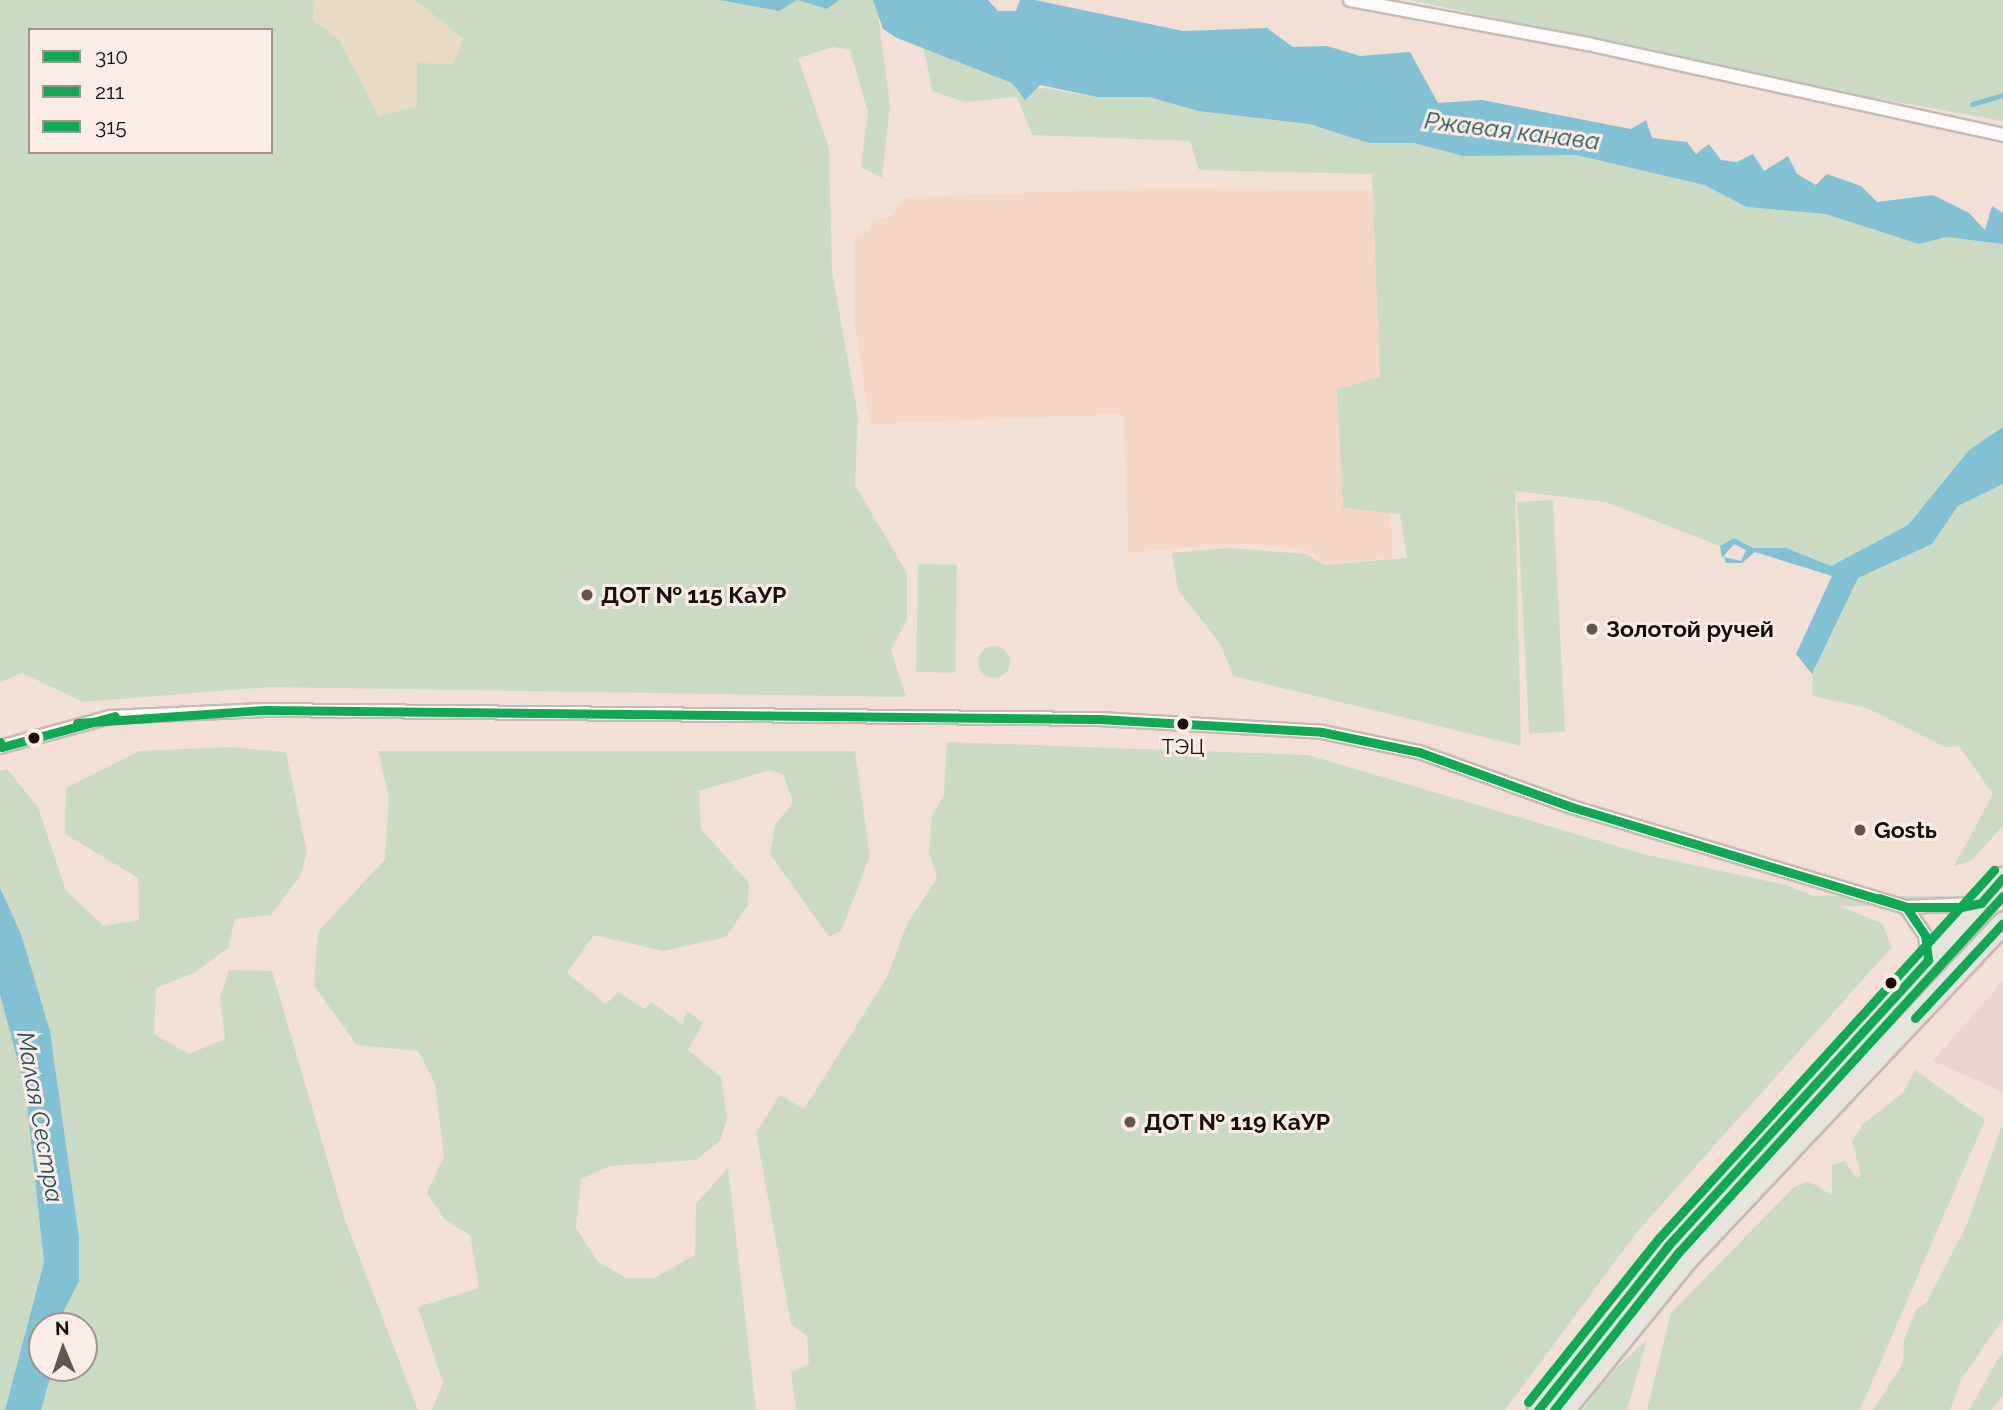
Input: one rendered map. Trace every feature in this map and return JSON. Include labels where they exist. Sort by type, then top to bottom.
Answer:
[{"type":"highway","points":[[1538,1410],[1619,1303],[2003,878]]},
{"type":"highway","points":[[1563,1410],[1638,1315],[2003,922]]},
{"type":"highway","points":[[1724,1184],[1742,1200]]},
{"type":"street","points":[[1350,0],[1587,44],[2003,135]]},
{"type":"street","points":[[1,748],[110,716],[265,709],[1099,719],[1322,732],[1419,752],[1572,807],[1906,907],[1980,903]]},
{"type":"street","points":[[1906,907],[1925,935],[1928,960]]},
{"type":"shaded area","points":[[1159,188],[1372,190],[1393,558],[1326,563],[1304,549],[1230,543],[1129,553],[1123,414],[870,424],[855,325],[855,235],[869,230],[872,220],[892,217],[903,198]]},
{"type":"shaded area","points":[[2003,981],[2003,1092],[1933,1061]]},
{"type":"green space","points":[[0,0],[315,0],[313,20],[340,40],[379,116],[417,63],[463,39],[415,0],[876,0],[890,104],[882,178],[861,167],[868,112],[850,50],[833,47],[798,58],[829,148],[832,272],[858,416],[855,485],[907,573],[907,620],[891,650],[906,697],[269,687],[83,702],[22,673],[0,682]]},
{"type":"green space","points":[[1410,0],[2003,0],[2003,121],[1870,97]]},
{"type":"green space","points":[[923,44],[1012,83],[1097,97],[1149,97],[1198,111],[1309,124],[1369,143],[1414,143],[1463,156],[1576,155],[1704,185],[1747,207],[1825,214],[1919,244],[1946,237],[2003,244],[2003,427],[1969,450],[1908,525],[1831,566],[1786,548],[1753,548],[1734,538],[1720,546],[1606,502],[1515,491],[1521,746],[1233,676],[1221,645],[1178,590],[1172,553],[1229,548],[1306,554],[1325,565],[1407,558],[1400,514],[1343,508],[1337,389],[1380,377],[1372,174],[1199,170],[1190,141],[1032,135],[1017,97],[965,102],[932,91]]},
{"type":"green space","points":[[2003,484],[2003,826],[1971,861],[1954,866],[1993,794],[1959,746],[1945,747],[1867,708],[1813,696],[1812,674],[1858,578],[1932,544],[1958,506]]},
{"type":"green space","points":[[1553,500],[1565,732],[1529,734],[1517,502]]},
{"type":"green space","points":[[918,564],[957,565],[955,673],[916,672]]},
{"type":"green space","points":[[994,646],[1006,650],[1010,662],[1006,674],[994,678],[982,674],[978,662],[982,650]]},
{"type":"green space","points":[[947,742],[1308,755],[1647,855],[1786,885],[1882,923],[1892,947],[1637,1232],[1505,1410],[796,1410],[791,1372],[809,1364],[807,1336],[791,1324],[756,1132],[780,1095],[804,1109],[887,977],[907,924],[937,878],[929,852],[932,816],[944,794]]},
{"type":"green space","points":[[229,747],[286,752],[307,853],[300,876],[271,915],[235,919],[228,948],[194,973],[156,988],[154,1034],[189,1054],[225,1039],[220,997],[229,970],[272,971],[345,1220],[418,1410],[41,1410],[49,1382],[98,1382],[98,1312],[63,1312],[79,1281],[79,1237],[50,1031],[0,888],[0,771],[7,769],[38,807],[66,891],[104,926],[139,920],[138,878],[65,834],[66,788],[139,751]]},
{"type":"green space","points":[[378,751],[855,751],[870,856],[841,931],[829,937],[770,854],[775,825],[793,802],[783,774],[770,770],[699,791],[701,829],[749,883],[748,905],[726,937],[663,951],[594,935],[567,973],[606,1004],[618,992],[644,1009],[651,1002],[683,1025],[686,1010],[703,1023],[688,1050],[721,1077],[727,1119],[720,1141],[696,1160],[610,1166],[581,1179],[576,1228],[598,1262],[627,1278],[654,1278],[695,1255],[696,1204],[728,1168],[756,1410],[432,1410],[443,1383],[418,1307],[479,1288],[470,1235],[444,1219],[427,1193],[444,1156],[435,1084],[418,1051],[357,1045],[314,986],[318,932],[385,859],[389,797]]},
{"type":"green space","points":[[1617,896],[2003,896],[2003,906],[1617,906]]},
{"type":"green space","points":[[0,995],[25,1087],[44,1262],[31,1312],[28,1312],[28,1323],[5,1410],[0,1410]]},
{"type":"green space","points":[[1915,1070],[1985,1120],[1860,1410],[1647,1410],[1671,1313],[1794,1187],[1808,1181],[1832,1195],[1832,1165],[1845,1161],[1856,1178],[1861,1175],[1852,1141],[1863,1124],[1903,1093]]},
{"type":"green space","points":[[2003,1122],[2003,1319],[1962,1378],[1950,1410],[1873,1410],[1903,1363],[1904,1340],[1916,1310],[1927,1302],[1967,1224]]},
{"type":"green space","points":[[1647,1340],[1627,1410],[1583,1410],[1606,1377]]},
{"type":"green space","points":[[2003,1350],[2003,1395],[1992,1410],[1969,1410]]},
{"type":"sand","points":[[315,0],[415,0],[463,39],[454,64],[417,63],[417,106],[379,116],[340,40],[313,20]]},
{"type":"water","points":[[720,0],[797,0],[779,11]]},
{"type":"water","points":[[797,0],[839,0],[827,9]]},
{"type":"water","name":"Ржавая канава","points":[[873,0],[988,0],[998,11],[1016,11],[1020,0],[1035,0],[1183,31],[1267,28],[1293,47],[1327,46],[1360,56],[1410,52],[1438,103],[1482,100],[1631,129],[1646,120],[1652,138],[1687,142],[1696,154],[1709,144],[1721,160],[1737,162],[1753,154],[1764,171],[1788,156],[1797,174],[1816,185],[1827,174],[1861,186],[1877,202],[1933,195],[1969,213],[1985,230],[1992,206],[2003,213],[2003,244],[1946,237],[1919,244],[1825,214],[1747,207],[1704,185],[1576,155],[1463,156],[1414,143],[1369,143],[1309,124],[1198,111],[1149,97],[1097,97],[1040,85],[1025,100],[1012,83],[897,38],[883,29]]},
{"type":"water","points":[[2003,427],[2003,484],[1958,506],[1932,544],[1858,578],[1812,674],[1796,654],[1832,576],[1755,552],[1742,563],[1726,563],[1724,557],[1741,561],[1746,550],[1734,544],[1722,558],[1720,546],[1734,538],[1753,548],[1786,548],[1831,566],[1908,525],[1969,450]]},
{"type":"water","name":"Малая Сестра","points":[[0,888],[21,934],[50,1031],[79,1237],[79,1281],[63,1312],[31,1312],[44,1262],[25,1087],[0,995]]},
{"type":"water","points":[[28,1323],[28,1382],[49,1382],[41,1410],[5,1410]]},
{"type":"waterway","points":[[1972,104],[2003,95]]},
{"type":"transit line","name":"310","points":[[77,723],[265,710],[1099,719],[1322,732],[1419,752],[1572,807],[1906,907],[1925,935],[1928,960],[1668,1246],[1538,1410]]},
{"type":"transit line","name":"310","points":[[0,742],[2,747],[115,716]]},
{"type":"transit line","name":"315","points":[[1528,1402],[1659,1238],[1994,870]]},
{"type":"transit line","name":"310","points":[[1879,898],[1906,907],[1961,907],[1981,903],[2003,878]]},
{"type":"transit line","name":"211","points":[[1554,1410],[1677,1254],[2003,896]]},
{"type":"transit line","name":"310","points":[[1915,1018],[2003,923]]},
{"type":"place","name":"ДОТ № 115 КаУР","points":[[587,595]]},
{"type":"place","name":"Золотой ручей","points":[[1592,629]]},
{"type":"place","name":"ТЭЦ","points":[[1183,724]]},
{"type":"place","name":"Gostь","points":[[1860,830]]},
{"type":"place","name":"ДОТ № 119 КаУР","points":[[1130,1122]]}]
